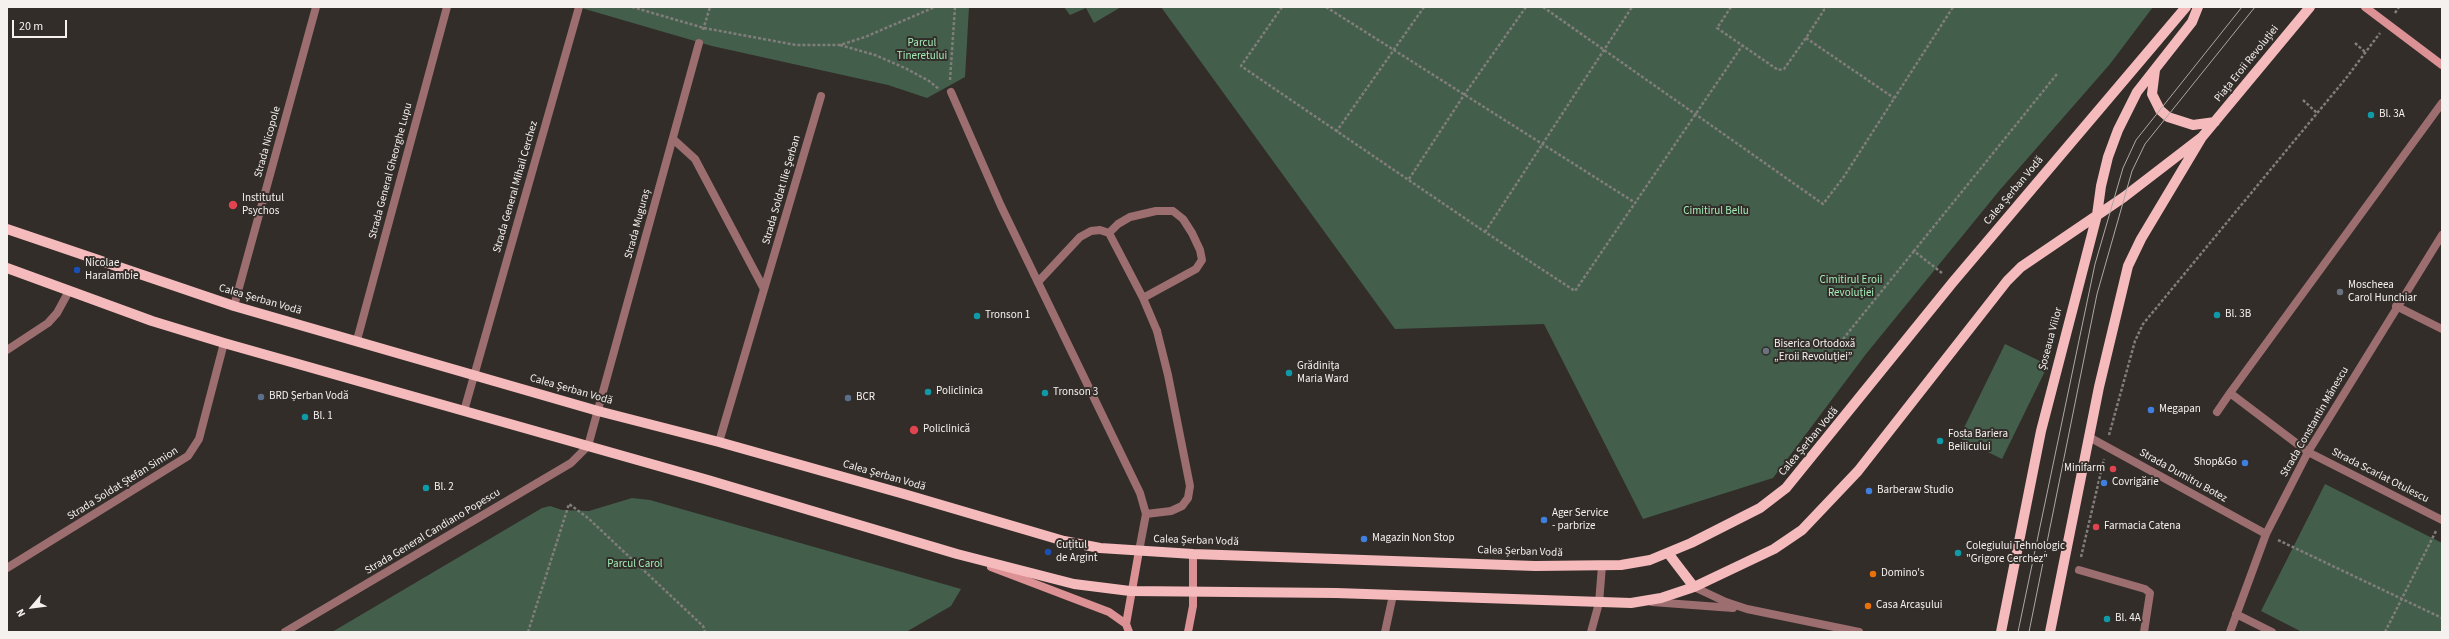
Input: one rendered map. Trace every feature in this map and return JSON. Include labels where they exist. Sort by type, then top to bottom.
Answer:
[{"type":"main road","name":"Calea Șerban Vodă","points":[[7,229],[234,306],[357,340],[598,411],[719,442],[1064,541],[1100,548],[1193,554],[1535,566],[1602,566],[1636,563],[1668,553],[1760,508],[1786,488],[1953,282],[2186,7]]},
{"type":"main road","points":[[2198,7],[2192,22],[2157,64],[2151,86],[2152,94],[2160,110],[2168,117],[2185,124],[2204,125],[2215,122]]},
{"type":"main road","name":"Piața Eroii Revoluției","points":[[2202,137],[2310,7]]},
{"type":"main road","name":"Șoseaua Viilor","points":[[2001,632],[2041,431],[2097,215],[2104,173],[2118,130],[2137,92],[2157,64]]},
{"type":"main road","points":[[7,268],[152,321],[957,554],[1074,584],[1130,591],[1393,595],[1598,603],[1646,601],[1694,587],[1774,549],[1789,540],[1816,518],[1858,471],[2006,281],[2040,254],[2097,215],[2202,137]]},
{"type":"main road","points":[[2050,632],[2122,282],[2141,239],[2202,137]]},
{"type":"main road","points":[[1668,553],[1694,587]]},
{"type":"street","name":"Strada Nicopole","points":[[234,306],[316,7]]},
{"type":"street","name":"Strada General Gheorghe Lupu","points":[[357,340],[447,7]]},
{"type":"street","name":"Strada General Mihail Cerchez","points":[[464,411],[579,7]]},
{"type":"street","points":[[2365,7],[2442,65]]},
{"type":"street","name":"Strada Muguraș","points":[[588,446],[699,43]]},
{"type":"street","points":[[951,92],[1038,282],[1132,473],[1146,514],[1130,591],[1127,628]]},
{"type":"street","name":"Strada Soldat Ilie Șerban","points":[[719,442],[821,96]]},
{"type":"street","points":[[2217,412],[2442,103]]},
{"type":"street","points":[[673,139],[687,150],[695,159],[764,289]]},
{"type":"street","points":[[1109,233],[1118,224],[1130,217],[1156,211],[1172,211],[1183,219],[1192,233],[1200,250],[1202,260],[1196,269],[1143,298]]},
{"type":"street","points":[[1038,282],[1080,237],[1091,231],[1100,230],[1109,233],[1143,298],[1157,331],[1168,375],[1190,486],[1188,498],[1182,506],[1171,511],[1146,514]]},
{"type":"street","name":"Strada Constantin Mănescu","points":[[2230,632],[2266,534],[2308,452],[2396,306],[2442,235]]},
{"type":"street","points":[[7,350],[48,323],[57,313],[69,291]]},
{"type":"street","points":[[2396,306],[2442,328]]},
{"type":"street","name":"Strada Soldat Ștefan Simion","points":[[7,568],[188,456],[199,439],[224,342]]},
{"type":"street","name":"Strada Scarlat Otulescu","points":[[2230,393],[2308,452],[2442,519]]},
{"type":"street","name":"Strada Dumitru Botez","points":[[2089,437],[2266,534]]},
{"type":"street","name":"Strada General Candiano Popescu","points":[[285,632],[570,462],[588,446]]},
{"type":"street","points":[[957,554],[1109,612],[1127,628]]},
{"type":"street","points":[[1188,632],[1194,592],[1193,554]]},
{"type":"street","points":[[1591,632],[1598,603],[1602,566]]},
{"type":"street","points":[[2078,570],[2145,589],[2150,593],[2144,632]]},
{"type":"street","points":[[1694,587],[1726,602],[1747,609],[1854,632]]},
{"type":"street","points":[[1385,632],[1393,595]]},
{"type":"street","points":[[1646,601],[1747,609]]},
{"type":"street","points":[[2236,614],[2272,632]]},
{"type":"path","points":[[632,7],[704,28],[796,45],[840,45],[875,55],[929,81],[940,90],[951,92],[956,7]]},
{"type":"path","points":[[704,28],[710,7]]},
{"type":"path","points":[[840,45],[866,37],[935,7]]},
{"type":"path","points":[[1282,7],[1241,66],[1336,132],[1409,179],[1485,232],[1575,291],[1634,202],[1742,46]]},
{"type":"path","points":[[1326,7],[1393,51],[1634,202]]},
{"type":"path","points":[[1336,132],[1424,7]]},
{"type":"path","points":[[1409,179],[1464,95],[1526,7]]},
{"type":"path","points":[[1543,7],[1823,204],[1953,7]]},
{"type":"path","points":[[1485,232],[1632,7]]},
{"type":"path","points":[[1732,7],[1717,28],[1778,70],[1784,69],[1806,38],[1824,10],[1822,7]]},
{"type":"path","points":[[2078,570],[2107,446],[2135,341],[2143,324],[2317,113],[2366,52],[2399,7]]},
{"type":"path","points":[[1806,38],[1894,98]]},
{"type":"path","points":[[2355,43],[2366,52]]},
{"type":"path","points":[[1843,339],[2057,74]]},
{"type":"path","points":[[2303,100],[2317,113]]},
{"type":"path","points":[[1914,251],[1953,282]]},
{"type":"path","points":[[528,632],[569,504],[588,518],[702,626],[705,632]]},
{"type":"path","points":[[2385,632],[2442,519]]},
{"type":"path","points":[[2266,534],[2442,618]]},
{"type":"green space","name":"Parcul Tineretului","points":[[578,7],[969,7],[965,77],[927,98],[888,85],[712,46]]},
{"type":"green space","points":[[1064,7],[1121,7],[1094,23],[1086,8],[1070,15]]},
{"type":"green space","name":"Cimitirul Bellu","points":[[1161,7],[2153,7],[2110,64],[1999,191],[1866,354],[1773,478],[1643,519],[1544,324],[1395,329]]},
{"type":"green space","points":[[2005,344],[2048,365],[2002,459],[1959,438]]},
{"type":"green space","points":[[2325,484],[2442,543],[2442,632],[2302,632],[2261,611]]},
{"type":"green space","name":"Parcul Carol","points":[[632,498],[650,500],[961,589],[951,606],[906,632],[332,632],[542,508],[550,506],[562,510],[589,511]]},
{"type":"tram line","points":[[2018,632],[2095,264],[2123,168],[2136,140],[2242,7]]},
{"type":"tram line","points":[[2029,632],[2097,294],[2132,171],[2145,144],[2255,7]]},
{"type":"place","name":"Bl. 3A","points":[[2371,115]]},
{"type":"place","name":"Institutul Psychos","points":[[233,205]]},
{"type":"place","name":"Nicolae Haralambie","points":[[77,270]]},
{"type":"place","name":"Moscheea Carol Hunchiar","points":[[2340,292]]},
{"type":"place","name":"Bl. 3B","points":[[2217,315]]},
{"type":"place","name":"Tronson 1","points":[[977,316]]},
{"type":"place","name":"Biserica Ortodoxă „Eroii Revoluției”","points":[[1766,351]]},
{"type":"place","name":"Grădinița Maria Ward","points":[[1289,373]]},
{"type":"place","name":"Policlinica","points":[[928,392]]},
{"type":"place","name":"Tronson 3","points":[[1045,393]]},
{"type":"place","name":"BRD Șerban Vodă","points":[[261,397]]},
{"type":"place","name":"BCR","points":[[848,398]]},
{"type":"place","name":"Megapan","points":[[2151,410]]},
{"type":"place","name":"Bl. 1","points":[[305,417]]},
{"type":"place","name":"Policlinică","points":[[914,430]]},
{"type":"place","name":"Fosta Bariera Beilicului","points":[[1940,441]]},
{"type":"place","name":"Shop&Go","points":[[2245,463]]},
{"type":"place","name":"Minifarm","points":[[2113,469]]},
{"type":"place","name":"Covrigărie","points":[[2104,483]]},
{"type":"place","name":"Bl. 2","points":[[426,488]]},
{"type":"place","name":"Barberaw Studio","points":[[1869,491]]},
{"type":"place","name":"Ager Service - parbrize","points":[[1544,520]]},
{"type":"place","name":"Farmacia Catena","points":[[2096,527]]},
{"type":"place","name":"Magazin Non Stop","points":[[1364,539]]},
{"type":"place","name":"Cuțitul de Argint","points":[[1048,552]]},
{"type":"place","name":"Colegiului Tehnologic \"Grigore Cerchez\"","points":[[1958,553]]},
{"type":"place","name":"Domino's","points":[[1873,574]]},
{"type":"place","name":"Casa Arcașului","points":[[1868,606]]},
{"type":"place","name":"Bl. 4A","points":[[2107,619]]},
{"type":"park label","name":"Cimitirul Eroii Revoluției","points":[[1851,287]]}]
